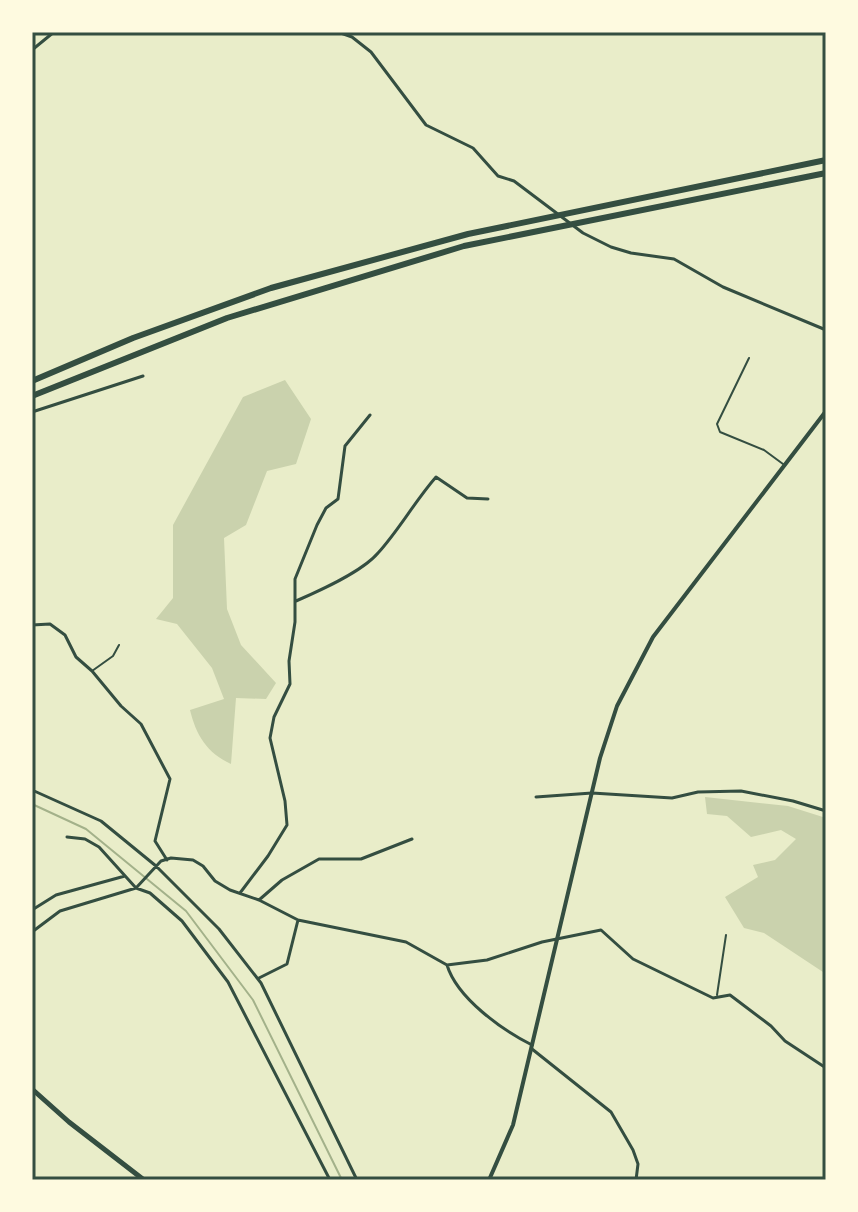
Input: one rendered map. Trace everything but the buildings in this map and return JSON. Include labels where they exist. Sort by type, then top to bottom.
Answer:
[{"type":"highway","points":[[32,381],[199,313],[271,288],[468,234],[826,159]]},
{"type":"highway","points":[[32,396],[227,318],[464,246],[826,176]]},
{"type":"main road","points":[[32,1089],[144,1180]]},
{"type":"street","points":[[32,50],[54,32]]},
{"type":"street","points":[[338,32],[352,37],[371,52],[426,125],[473,148],[498,176],[514,181],[583,233],[631,253],[674,259],[723,287],[826,330]]},
{"type":"street","points":[[32,412],[143,376]]},
{"type":"street","points":[[489,1180],[513,1125],[612,719],[653,637],[826,411]]},
{"type":"street","points":[[240,893],[287,825],[285,801],[270,738],[274,717],[290,684],[295,579],[326,508],[338,499],[345,446],[370,415]]},
{"type":"street","points":[[296,601],[326,588],[377,556],[413,503],[436,477],[467,498],[488,499]]},
{"type":"street","points":[[32,625],[50,624],[65,635],[76,657],[141,724],[170,779],[155,841],[167,860]]},
{"type":"street","points":[[32,790],[101,821],[156,866],[219,929],[258,979],[357,1180]]},
{"type":"street","points":[[536,797],[592,793],[672,798],[698,792],[741,791],[826,811]]},
{"type":"street","points":[[67,837],[85,839],[99,847],[125,876],[182,921],[228,982],[330,1180]]},
{"type":"street","points":[[259,900],[282,880],[319,859],[361,859],[412,839]]},
{"type":"street","points":[[32,932],[60,911],[138,887],[156,866],[167,860],[193,860],[203,866],[215,881],[298,920],[406,942],[447,965],[487,960],[542,942],[601,930],[633,959],[713,998],[730,995],[771,1026],[785,1041],[826,1068]]},
{"type":"street","points":[[32,910],[56,895],[125,876]]},
{"type":"street","points":[[258,979],[287,964],[298,920]]},
{"type":"street","points":[[447,965],[455,984],[469,999],[611,1112],[633,1150],[638,1164],[636,1180]]},
{"type":"street","points":[[131,1169],[134,1180]]},
{"type":"lane","points":[[749,358],[717,424],[720,432],[764,450],[784,465]]},
{"type":"lane","points":[[92,671],[113,656],[119,645]]},
{"type":"lane","points":[[717,997],[726,935]]},
{"type":"green space","points":[[285,380],[311,419],[296,464],[267,471],[246,525],[224,538],[227,609],[241,645],[276,683],[266,699],[236,698],[231,764],[204,742],[190,710],[224,699],[212,668],[177,624],[156,619],[173,598],[173,525],[243,397]]},
{"type":"green space","points":[[705,797],[788,806],[826,818],[826,974],[764,933],[744,928],[725,897],[758,877],[753,865],[775,860],[796,839],[781,830],[751,837],[727,816],[707,814]]},
{"type":"waterway","points":[[32,804],[86,829],[186,911],[253,1000],[342,1180]]}]
